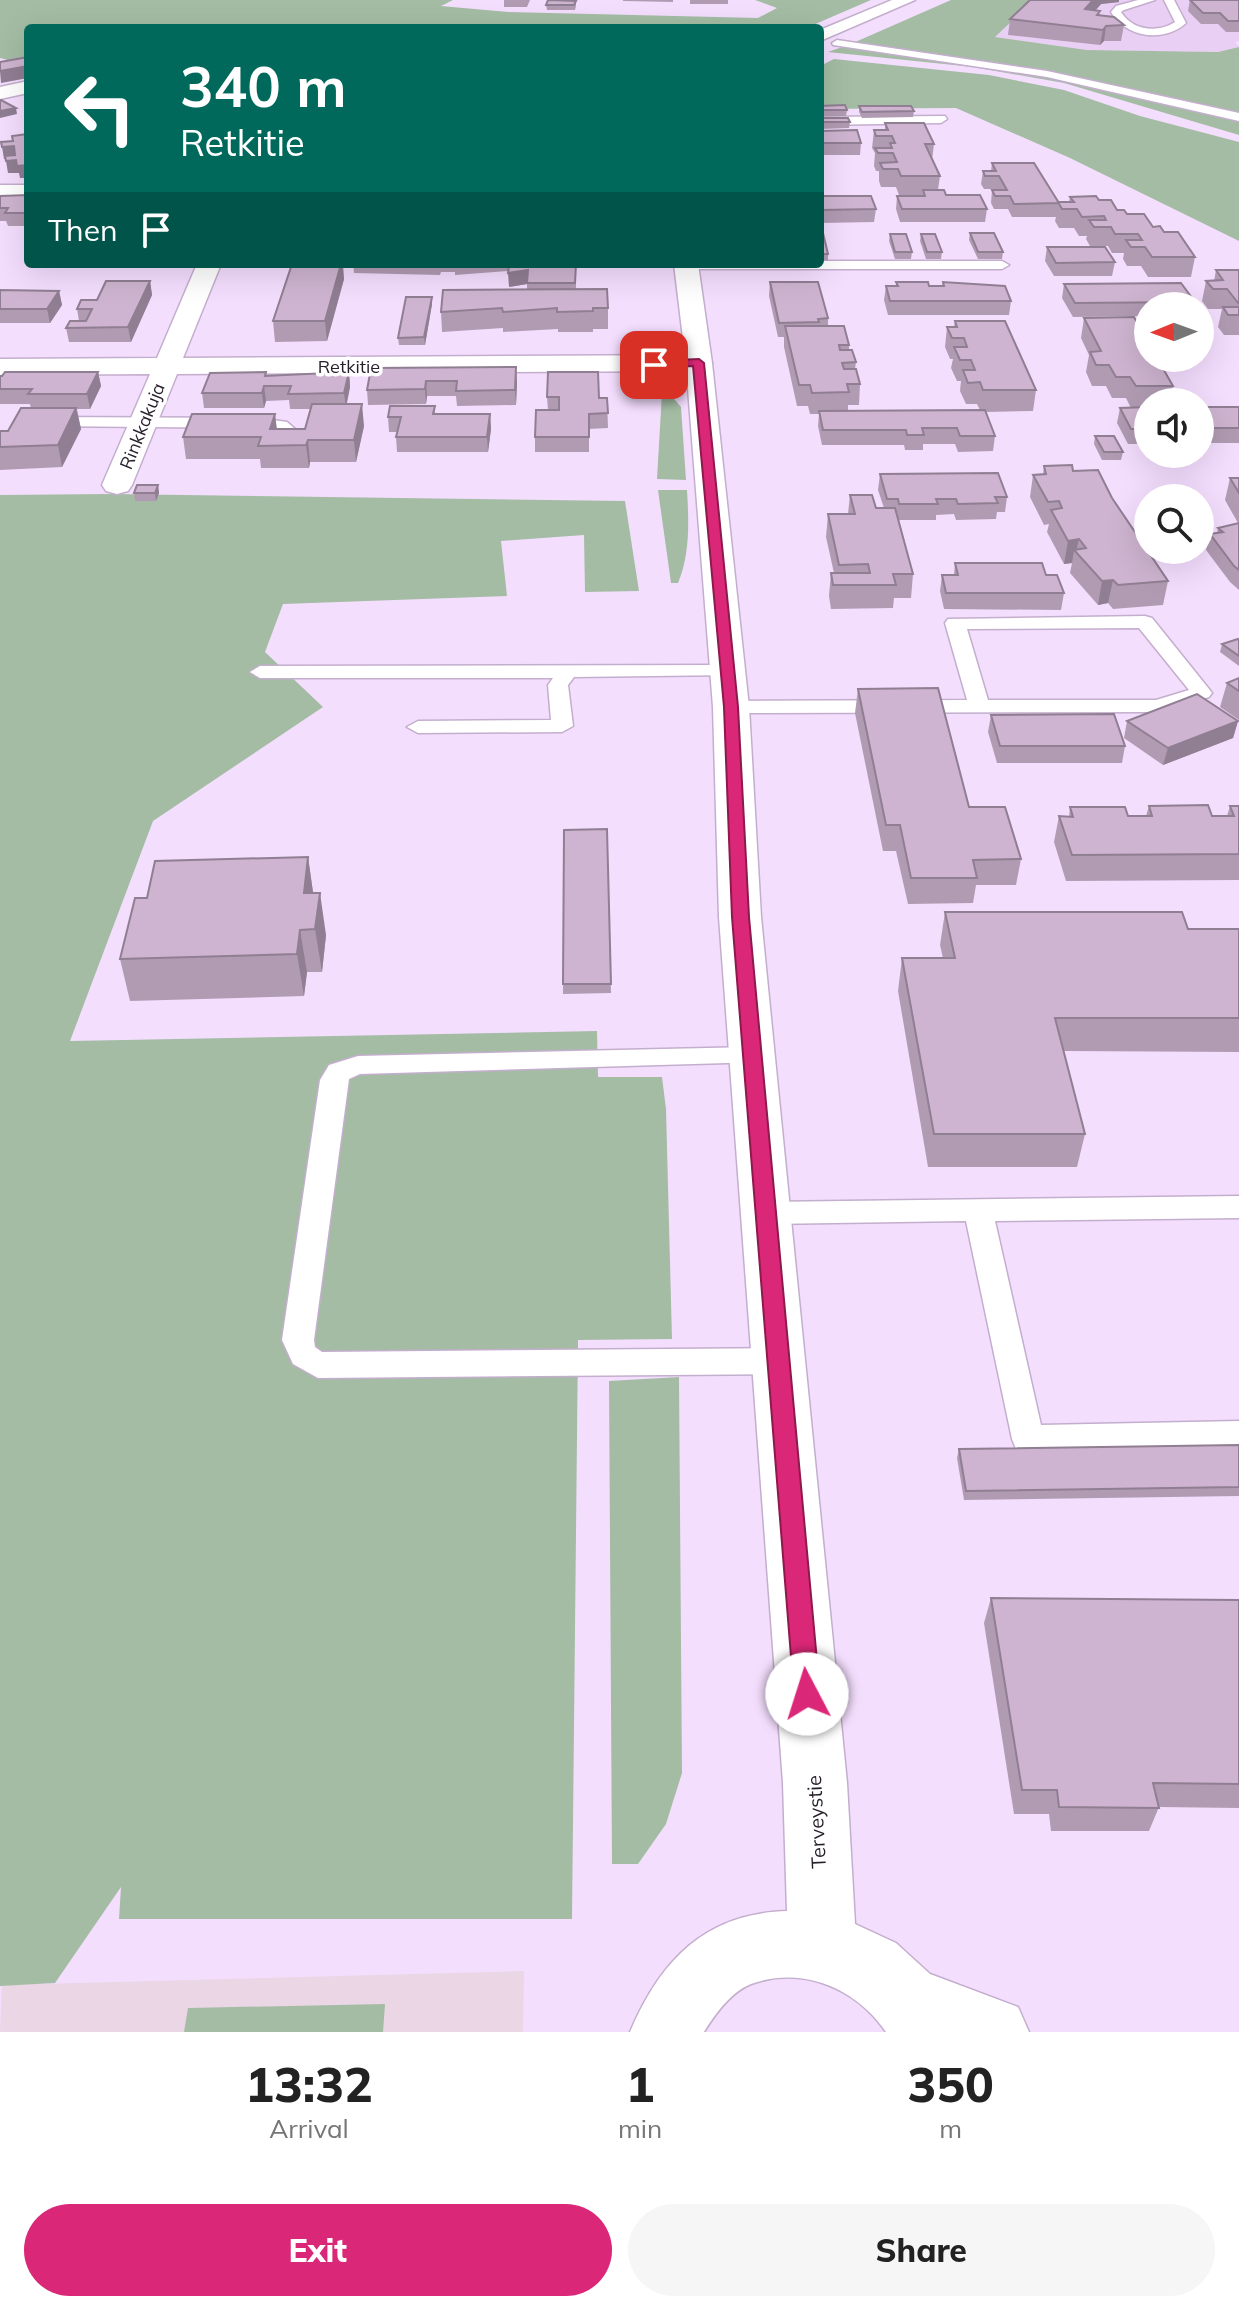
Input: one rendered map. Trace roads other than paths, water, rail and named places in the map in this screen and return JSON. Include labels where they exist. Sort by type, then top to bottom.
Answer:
[{"type":"main road","points":[[828,39],[907,0]]},
{"type":"main road","points":[[0,192],[24,192]]},
{"type":"main road","name":"Rinkkakuja","points":[[117,485],[207,268]]},
{"type":"main road","name":"Terveystie","points":[[687,268],[699,363],[728,689],[740,917],[815,1783],[822,1946]]},
{"type":"main road","name":"Retkitie","points":[[0,367],[699,363]]},
{"type":"main road","points":[[666,2032],[680,2004],[705,1975],[737,1954],[779,1944],[822,1946],[864,1963],[888,1980],[918,2017],[993,2032]]},
{"type":"lane","points":[[1150,0],[1120,8],[1116,12],[1120,23],[1145,31],[1175,28],[1181,23],[1169,0]]},
{"type":"lane","points":[[828,39],[1047,74],[1239,117]]},
{"type":"lane","points":[[824,121],[941,119]]},
{"type":"lane","points":[[824,264],[1002,265]]},
{"type":"lane","points":[[31,422],[145,420],[206,425],[274,418],[294,435],[292,444]]},
{"type":"lane","points":[[260,672],[567,672],[728,689],[979,706],[1157,706],[1202,693],[1145,622],[955,623],[979,706]]},
{"type":"lane","points":[[418,727],[562,726],[558,685],[567,672]]},
{"type":"lane","points":[[752,1056],[358,1065],[339,1072],[334,1080],[298,1340],[299,1350],[306,1359],[318,1365],[779,1361]]},
{"type":"lane","points":[[767,1213],[1239,1207]]},
{"type":"lane","points":[[978,1210],[1028,1439],[1239,1435]]}]
